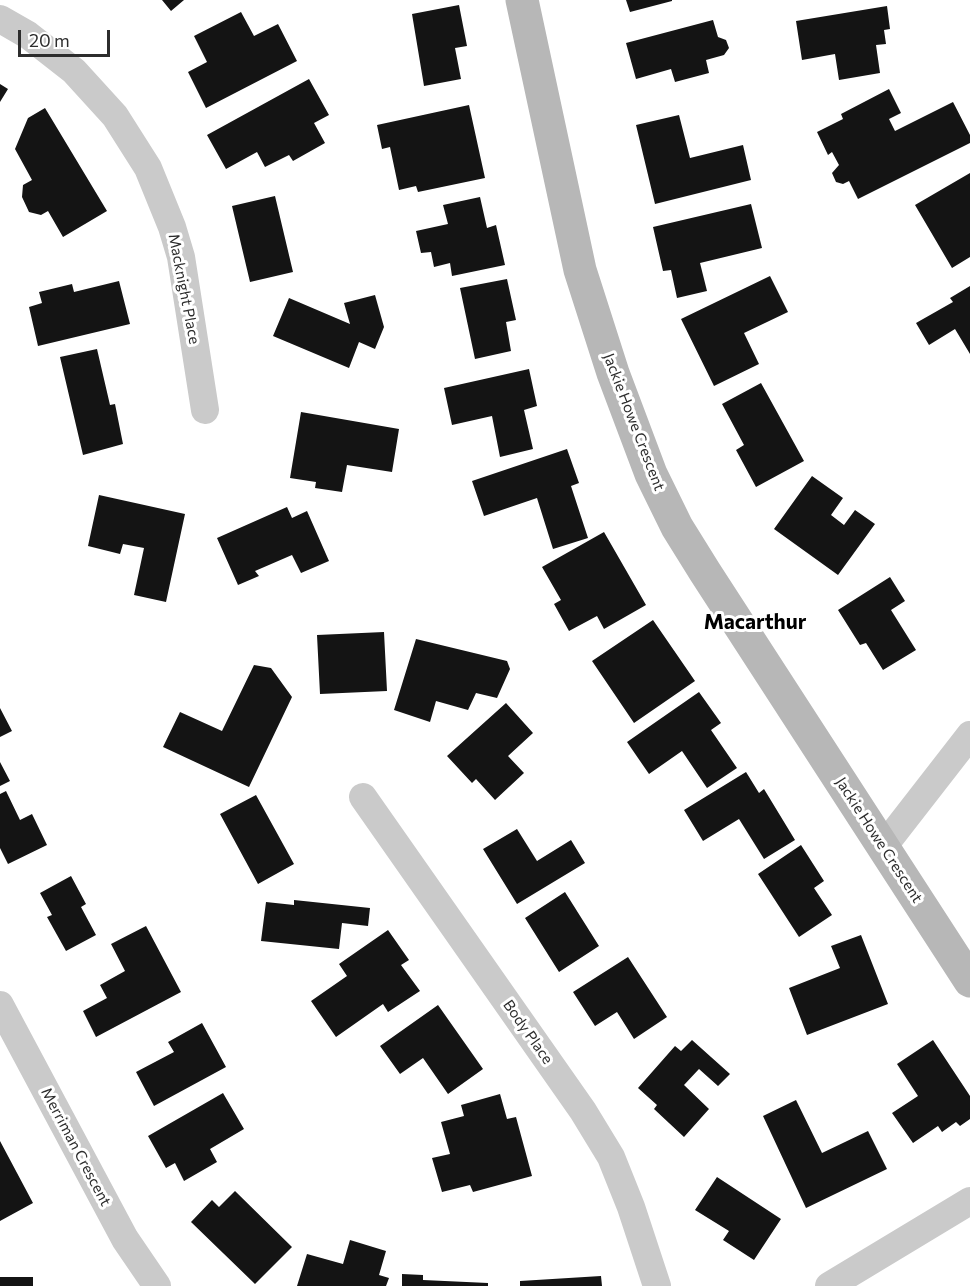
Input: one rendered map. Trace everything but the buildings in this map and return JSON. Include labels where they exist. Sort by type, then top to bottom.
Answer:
[{"type":"street","name":"Jackie Howe Crescent","points":[[522,0],[580,270],[613,373],[651,474],[677,527],[705,572],[970,981]]},
{"type":"street","name":"Macknight Place","points":[[0,19],[28,35],[74,71],[115,116],[148,168],[172,226],[181,257],[205,410]]},
{"type":"street","points":[[883,848],[970,735]]},
{"type":"street","name":"Body Place","points":[[363,797],[583,1111],[611,1157],[631,1207],[657,1286]]},
{"type":"street","name":"Merriman Crescent","points":[[0,1005],[125,1239],[157,1286]]},
{"type":"street","points":[[829,1286],[970,1201]]},
{"type":"district","name":"Macarthur","points":[[755,622]]}]
